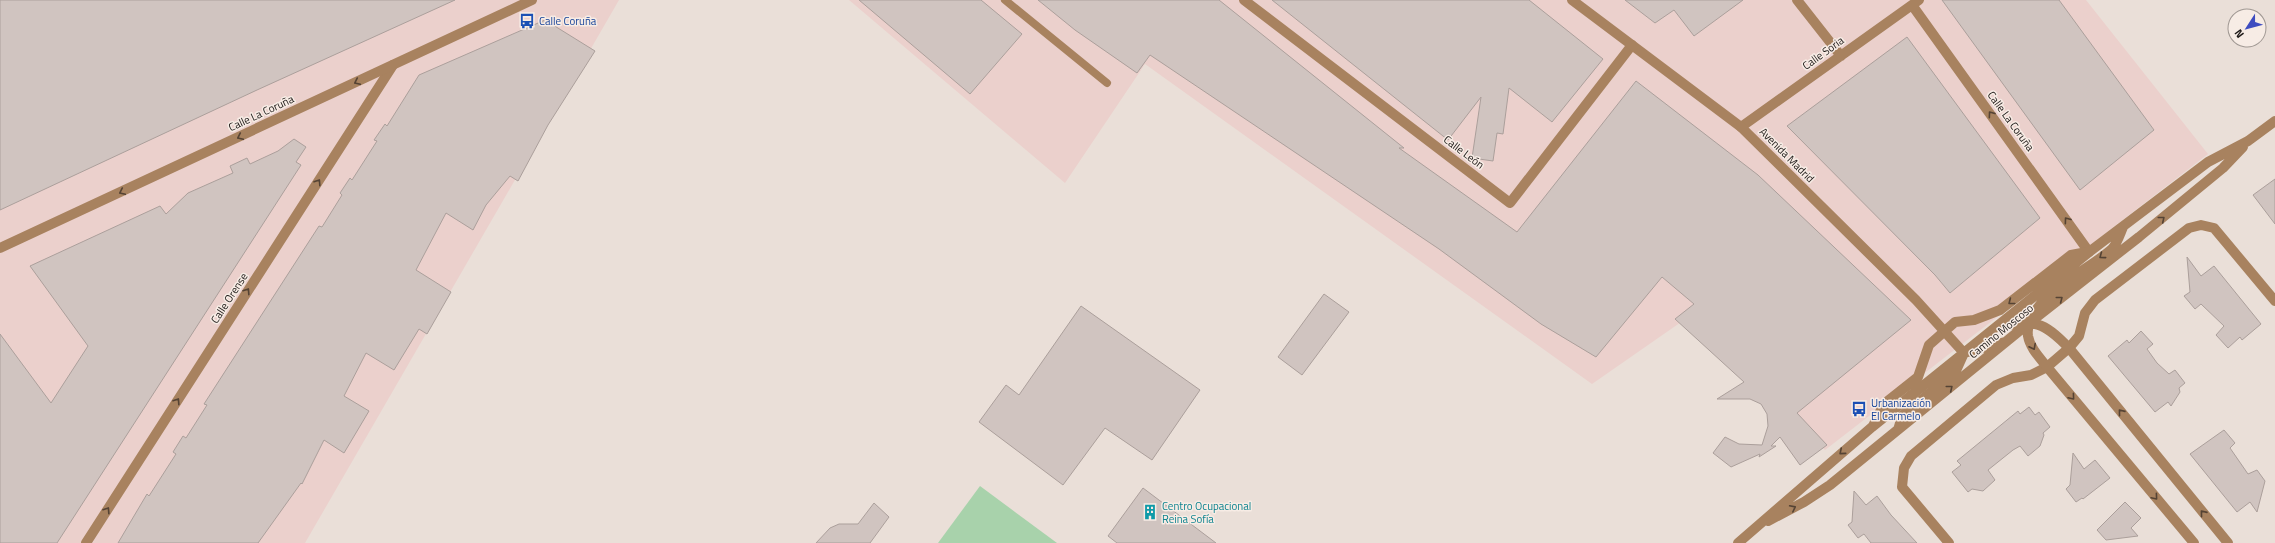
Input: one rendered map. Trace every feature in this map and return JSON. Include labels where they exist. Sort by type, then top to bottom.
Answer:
[{"type":"street","name":"Calle La Coruña","points":[[0,248],[532,0]]},
{"type":"street","name":"Calle León","points":[[1244,0],[1510,203],[1632,45]]},
{"type":"street","name":"Avenida Madrid","points":[[1572,0],[1742,127],[1944,330],[1964,353]]},
{"type":"street","points":[[1798,0],[1840,56]]},
{"type":"street","name":"Calle La Coruña","points":[[1916,2],[2089,252]]},
{"type":"street","name":"Calle Soria","points":[[1742,127],[1916,2]]},
{"type":"street","name":"Calle Orense","points":[[86,543],[393,65]]},
{"type":"street","name":"Camino Moscoso","points":[[1738,543],[1783,502],[1872,427],[2089,252],[2208,162],[2248,141],[2275,121]]},
{"type":"street","name":"Camino Moscoso","points":[[1758,526],[1804,502],[1830,485],[2223,168],[2248,141]]},
{"type":"street","points":[[2124,225],[2113,248],[2039,304],[2029,323],[2028,336],[2032,348],[2047,367],[2194,543]]},
{"type":"street","points":[[1949,543],[1902,487],[1904,468],[1911,456],[1996,385],[2013,378],[2031,375],[2047,367],[2070,348],[2079,336],[2086,313],[2095,300],[2189,228],[2201,225],[2214,228],[2275,301]]},
{"type":"street","points":[[1872,427],[1884,404],[1918,377],[1928,345],[1944,330],[1955,322],[1974,320],[2000,310],[2071,255],[2089,252]]},
{"type":"street","points":[[1996,328],[2029,323],[2040,324],[2052,331],[2070,348],[2228,543]]},
{"type":"street","points":[[1898,430],[1902,416],[1955,373],[1964,353],[2006,342]]},
{"type":"lane","points":[[1005,0],[1107,83]]},
{"type":"shaded area","points":[[0,0],[619,0],[305,543],[0,543]]},
{"type":"shaded area","points":[[849,0],[2086,0],[2208,154],[1825,450],[1684,320],[1592,384],[1145,64],[1065,183]]},
{"type":"green space","points":[[980,486],[1057,543],[938,543]]},
{"type":"building","points":[[0,0],[455,0],[257,90],[0,210]]},
{"type":"building","points":[[859,0],[981,0],[1022,34],[970,94]]},
{"type":"building","points":[[1038,0],[1219,0],[1404,148],[1399,148],[1517,232],[1636,81],[1758,175],[1911,320],[1797,413],[1827,445],[1800,465],[1780,437],[1771,446],[1776,446],[1759,457],[1760,454],[1731,467],[1713,453],[1725,437],[1739,444],[1762,445],[1768,426],[1767,414],[1761,404],[1750,399],[1717,399],[1744,382],[1675,319],[1694,304],[1662,277],[1596,357],[1541,324],[1439,249],[1150,55],[1137,73],[1075,30]]},
{"type":"building","points":[[1272,0],[1529,0],[1603,59],[1552,122],[1509,88],[1503,134],[1497,133],[1493,161],[1472,158],[1481,97],[1448,140]]},
{"type":"building","points":[[1625,0],[1743,0],[1694,36],[1674,10],[1655,23]]},
{"type":"building","points":[[1942,0],[2059,0],[2154,130],[2080,190]]},
{"type":"building","points":[[545,20],[595,51],[548,125],[518,181],[510,176],[486,205],[473,230],[446,213],[416,270],[451,292],[427,334],[419,329],[394,370],[366,353],[344,396],[369,411],[344,453],[324,440],[302,484],[301,483],[258,543],[118,543],[147,494],[149,496],[176,454],[173,452],[183,436],[186,438],[207,405],[204,404],[319,226],[322,227],[342,195],[340,193],[350,178],[352,180],[377,141],[374,140],[385,124],[387,126],[419,75]]},
{"type":"building","points":[[1907,37],[2040,218],[1950,293],[1935,275],[1787,126]]},
{"type":"building","points":[[294,139],[306,147],[296,162],[301,165],[57,543],[0,543],[0,334],[51,403],[88,346],[30,266],[160,206],[166,214],[188,193],[233,173],[230,166],[247,158],[250,164],[278,151]]},
{"type":"building","points":[[2275,179],[2275,224],[2253,195]]},
{"type":"building","points":[[2187,257],[2201,276],[2214,266],[2261,324],[2242,340],[2240,337],[2228,348],[2216,335],[2224,326],[2201,304],[2195,309],[2184,296],[2190,292]]},
{"type":"building","points":[[1324,294],[1349,312],[1302,375],[1278,357]]},
{"type":"building","points":[[1081,306],[1200,390],[1152,460],[1105,428],[1063,485],[979,422],[1006,385],[1019,395]]},
{"type":"building","points":[[2141,331],[2153,344],[2147,349],[2157,363],[2169,374],[2175,370],[2185,383],[2179,388],[2180,392],[2171,406],[2168,402],[2155,412],[2108,356],[2127,340],[2129,343]]},
{"type":"building","points":[[2029,407],[2035,415],[2039,412],[2050,427],[2043,433],[2044,435],[2040,446],[2028,456],[2020,446],[2013,450],[1988,470],[1995,480],[1983,491],[1972,489],[1968,492],[1952,472],[1961,465],[1957,461],[2018,411],[2020,414]]},
{"type":"building","points":[[2224,430],[2235,443],[2230,448],[2248,474],[2257,470],[2265,481],[2257,512],[2250,502],[2237,512],[2190,454]]},
{"type":"building","points":[[2073,453],[2084,469],[2095,460],[2110,478],[2083,499],[2082,498],[2076,502],[2066,489],[2070,485]]},
{"type":"building","name":"Centro Ocupacional Reina Sofía","points":[[1143,488],[1216,543],[1117,543],[1108,536]]},
{"type":"building","points":[[1854,491],[1866,505],[1877,496],[1891,515],[1917,543],[1871,543],[1864,534],[1858,538],[1848,525],[1852,522]]},
{"type":"building","points":[[2125,502],[2141,518],[2131,528],[2138,536],[2106,540],[2097,530]]},
{"type":"building","points":[[874,503],[889,517],[870,543],[816,543],[830,528],[839,524],[858,524]]},
{"type":"place","name":"Calle Coruña","points":[[527,21]]},
{"type":"place","name":"Urbanización El Carmelo","points":[[1859,409]]},
{"type":"place","name":"Centro Ocupacional Reina Sofía","points":[[1150,512]]}]
